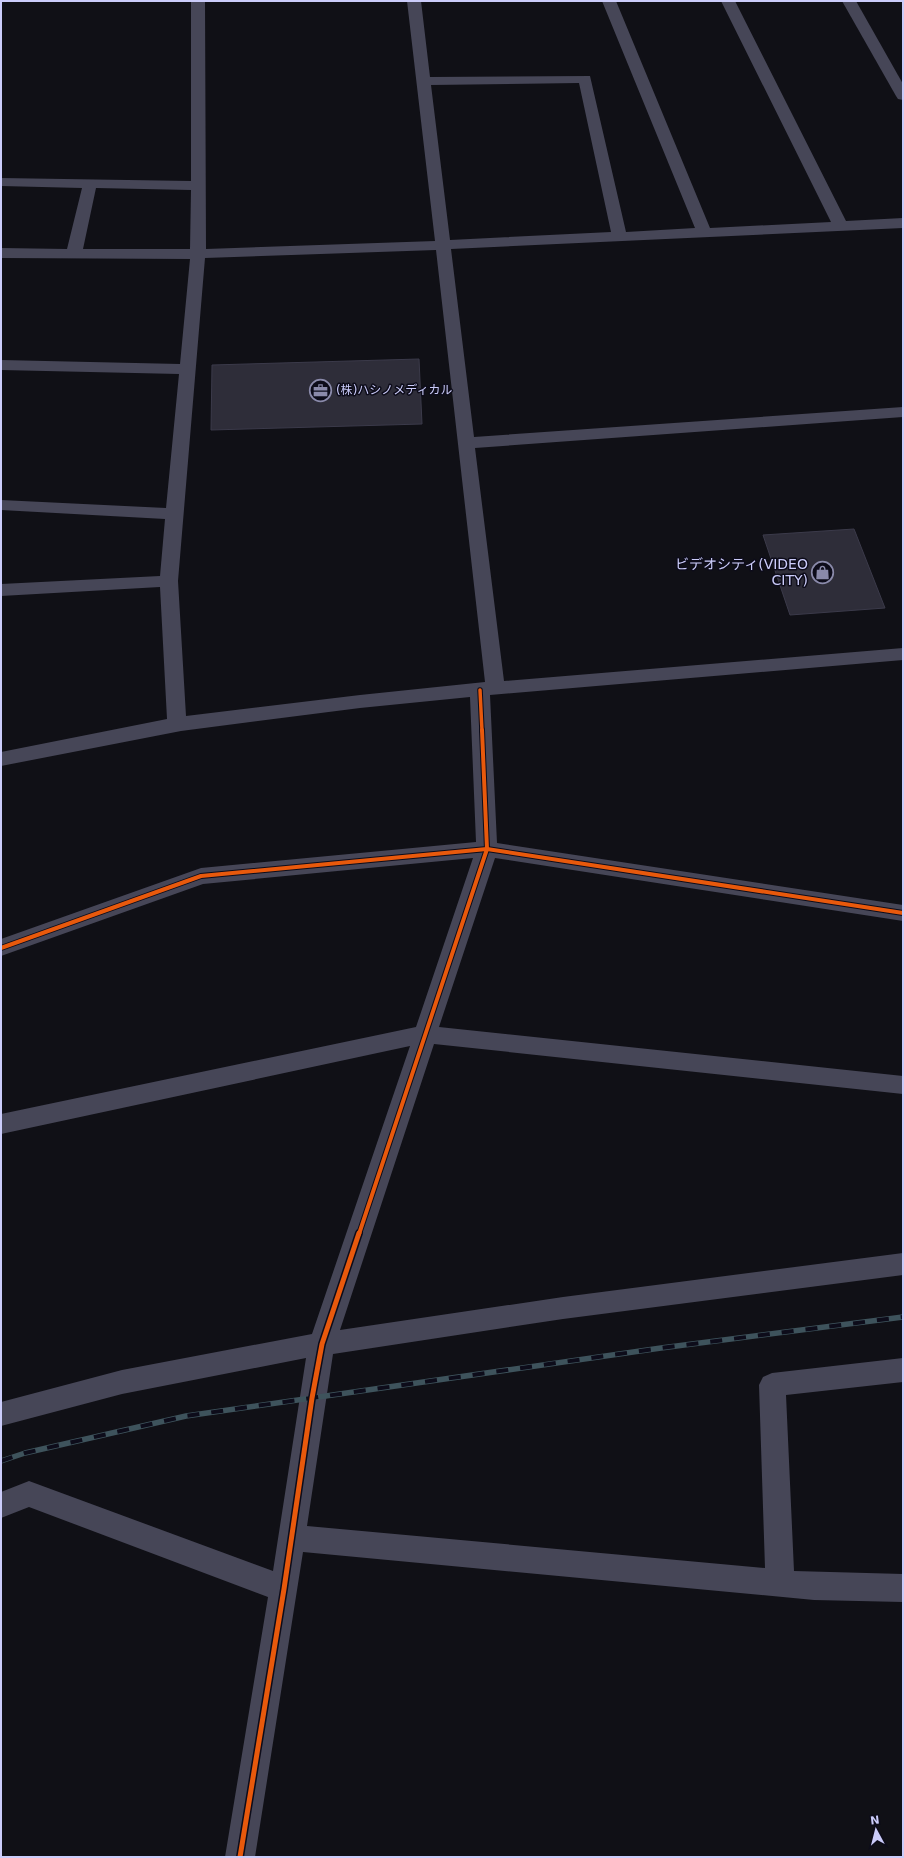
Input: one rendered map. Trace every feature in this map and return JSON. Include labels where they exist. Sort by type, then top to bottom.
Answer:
[{"type":"street","points":[[177,725],[169,581],[198,254],[198,1]]},
{"type":"street","points":[[240,1857],[292,1538],[312,1398],[322,1344],[487,849],[487,689],[466,443],[414,1]]},
{"type":"street","points":[[609,1],[705,233]]},
{"type":"street","points":[[728,1],[841,226]]},
{"type":"street","points":[[849,1],[903,96]]},
{"type":"street","points":[[423,81],[585,79],[620,237]]},
{"type":"street","points":[[1,182],[198,186]]},
{"type":"street","points":[[74,253],[90,184]]},
{"type":"street","points":[[1,253],[198,254],[443,245],[903,223]]},
{"type":"street","points":[[1,365],[188,369]]},
{"type":"street","points":[[466,443],[903,412]]},
{"type":"street","points":[[1,505],[175,514]]},
{"type":"street","points":[[1,590],[169,581]]},
{"type":"street","points":[[1,759],[177,725],[325,705],[487,689],[903,654]]},
{"type":"street","points":[[1,948],[201,876],[487,849],[903,913]]},
{"type":"street","points":[[1,1124],[425,1034],[903,1085]]},
{"type":"street","points":[[1,1414],[122,1382],[322,1344],[563,1308],[903,1264]]},
{"type":"street","points":[[780,1582],[772,1385],[903,1370]]},
{"type":"street","points":[[1,1505],[29,1494],[284,1589]]},
{"type":"street","points":[[292,1538],[814,1586],[903,1588]]},
{"type":"building","points":[[419,359],[422,424],[211,430],[212,365]]},
{"type":"building","name":"ビデオシティ(VIDEO CITY)","points":[[854,529],[885,608],[790,615],[763,535]]},
{"type":"railway","points":[[1,1461],[25,1453],[186,1416],[661,1348],[903,1317]]},
{"type":"cycle path","points":[[240,1857],[284,1589],[312,1398],[322,1344],[487,849],[480,690]]},
{"type":"cycle path","points":[[1,948],[201,876],[487,849],[903,913]]},
{"type":"place","name":"(株)ハシノメディカル","points":[[320,390]]},
{"type":"place","name":"ビデオシティ(VIDEO CITY)","points":[[823,572]]}]
